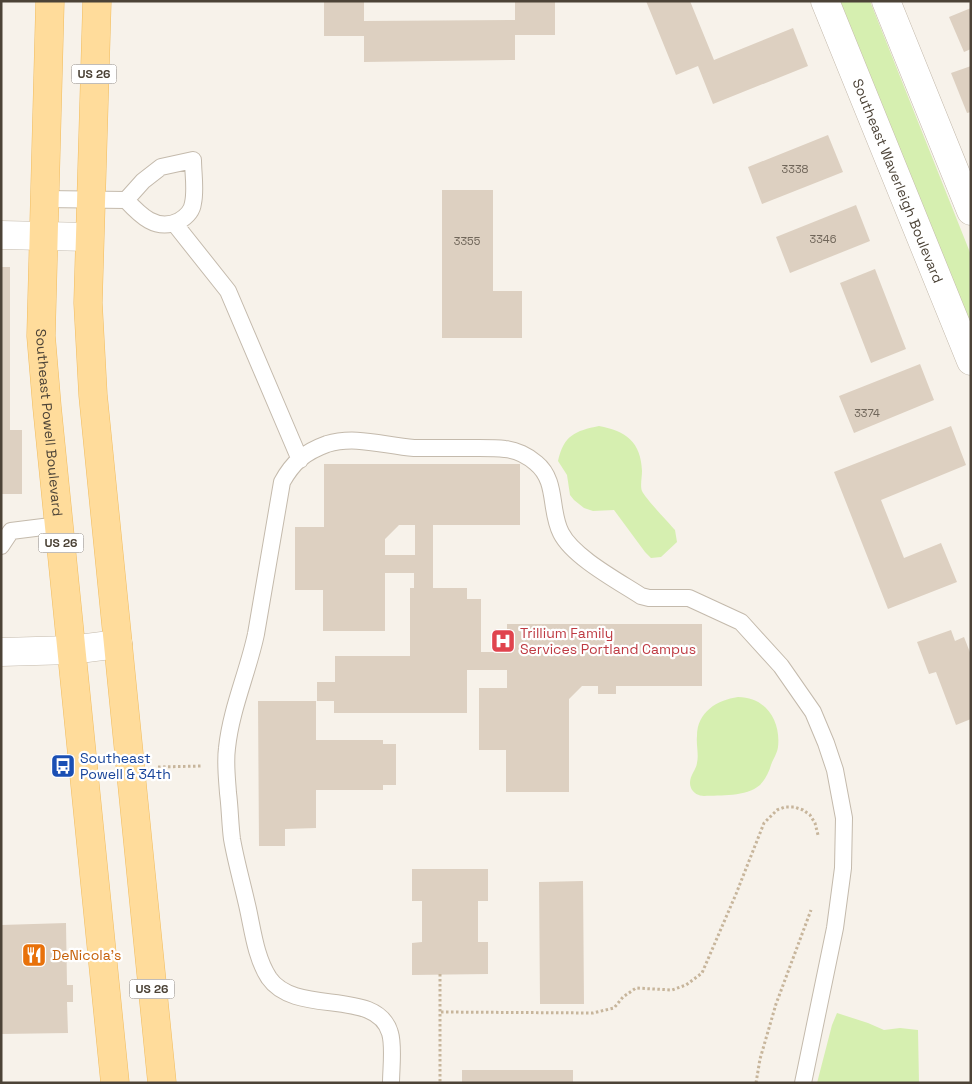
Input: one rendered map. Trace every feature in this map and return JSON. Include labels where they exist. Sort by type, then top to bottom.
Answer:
[{"type":"main road","name":"Southeast Powell Boulevard","points":[[50,1],[41,336],[115,1083]]},
{"type":"main road","name":"US 26","points":[[97,1],[88,303],[93,395],[162,1083]]},
{"type":"street","name":"Southeast Waverleigh Boulevard","points":[[825,1],[971,361]]},
{"type":"street","points":[[886,1],[971,211]]},
{"type":"street","points":[[1,235],[89,237]]},
{"type":"street","points":[[1,652],[72,650],[118,644]]},
{"type":"lane","points":[[44,199],[126,200],[143,218],[160,225],[174,223],[187,217],[193,204],[193,160],[162,167],[143,181],[126,200]]},
{"type":"lane","points":[[174,223],[228,292],[300,460]]},
{"type":"lane","points":[[391,1083],[390,1035],[386,1023],[379,1016],[361,1007],[294,996],[281,991],[269,978],[258,954],[232,838],[226,766],[232,720],[241,685],[251,658],[256,634],[282,482],[291,466],[310,452],[328,444],[347,440],[412,448],[505,449],[516,452],[537,464],[545,472],[551,484],[555,517],[560,533],[584,558],[641,596],[649,598],[689,598],[741,622],[782,666],[813,712],[826,743],[835,770],[844,818],[843,868],[835,928],[803,1083]]},
{"type":"lane","points":[[1,546],[11,531],[59,526]]},
{"type":"path","points":[[130,768],[226,766]]},
{"type":"path","points":[[441,1012],[593,1013],[614,1008],[623,997],[636,988],[672,990],[686,985],[702,972],[764,823],[777,810],[785,807],[794,807],[810,815],[815,823],[818,837]]},
{"type":"path","points":[[756,1083],[760,1059],[776,1004],[814,902]]},
{"type":"path","points":[[440,974],[440,1083]]},
{"type":"green space","points":[[837,1],[870,1],[971,255],[971,333]]},
{"type":"green space","points":[[599,426],[609,428],[624,435],[635,445],[639,452],[642,471],[642,491],[675,530],[677,542],[661,557],[651,558],[645,552],[614,510],[593,511],[584,508],[570,495],[567,475],[558,461],[560,452],[567,440],[577,432]]},
{"type":"green space","points":[[738,697],[756,701],[770,712],[777,728],[778,747],[776,754],[765,778],[754,789],[733,795],[698,795],[692,790],[690,781],[697,763],[697,736],[700,720],[716,704]]},
{"type":"green space","points":[[837,1013],[884,1030],[900,1028],[918,1030],[919,1083],[817,1083],[832,1025]]},
{"type":"building","points":[[324,1],[364,1],[364,21],[515,20],[515,1],[555,1],[555,35],[515,35],[515,60],[364,62],[364,36],[324,36]]},
{"type":"building","points":[[646,1],[690,1],[714,60],[793,28],[808,66],[713,104],[698,66],[676,75]]},
{"type":"building","points":[[971,8],[971,49],[964,52],[949,17]]},
{"type":"building","points":[[971,66],[971,112],[967,113],[951,73]]},
{"type":"building","points":[[828,135],[843,172],[762,204],[748,167]]},
{"type":"building","points":[[442,190],[493,190],[493,291],[522,291],[522,338],[442,338]]},
{"type":"building","points":[[856,205],[870,241],[790,273],[776,237]]},
{"type":"building","points":[[1,267],[10,267],[10,430],[22,430],[22,494],[1,494]]},
{"type":"building","points":[[875,269],[906,349],[871,363],[840,283]]},
{"type":"building","points":[[920,364],[934,400],[854,433],[839,396]]},
{"type":"building","points":[[951,426],[966,465],[881,500],[904,558],[941,543],[957,582],[888,609],[834,472]]},
{"type":"building","points":[[324,464],[520,464],[520,525],[433,525],[433,588],[467,588],[467,599],[481,599],[481,652],[507,652],[507,624],[702,624],[702,686],[616,686],[616,694],[598,694],[598,686],[582,686],[569,699],[569,792],[506,792],[506,750],[479,750],[479,688],[507,688],[507,670],[467,670],[467,713],[334,713],[334,701],[317,701],[317,682],[335,682],[335,656],[410,656],[410,588],[414,588],[414,573],[385,573],[385,631],[323,631],[323,590],[295,590],[295,527],[324,527]],"holes":[[[399,525],[415,525],[415,555],[385,555],[385,539]]]},
{"type":"building","points":[[951,630],[955,641],[964,637],[971,655],[971,719],[956,725],[936,672],[929,674],[917,642]]},
{"type":"building","points":[[258,701],[316,701],[316,740],[383,740],[383,744],[396,744],[396,785],[383,785],[383,790],[316,790],[316,828],[285,829],[285,846],[259,846]]},
{"type":"building","points":[[412,869],[488,869],[488,901],[478,901],[478,942],[488,942],[488,974],[412,975],[412,943],[422,942],[422,901],[412,901]]},
{"type":"building","points":[[583,881],[584,1004],[540,1004],[539,882]]},
{"type":"building","name":"DeNicola's","points":[[66,923],[67,985],[73,985],[73,1002],[67,1002],[68,1033],[1,1034],[1,925]]},
{"type":"building","points":[[462,1070],[573,1070],[573,1083],[462,1083]]},
{"type":"place","name":"Trillium Family Services Portland Campus","points":[[503,641]]},
{"type":"place","name":"Southeast Powell & 34th","points":[[63,766]]},
{"type":"place","name":"DeNicola's","points":[[34,955]]}]
